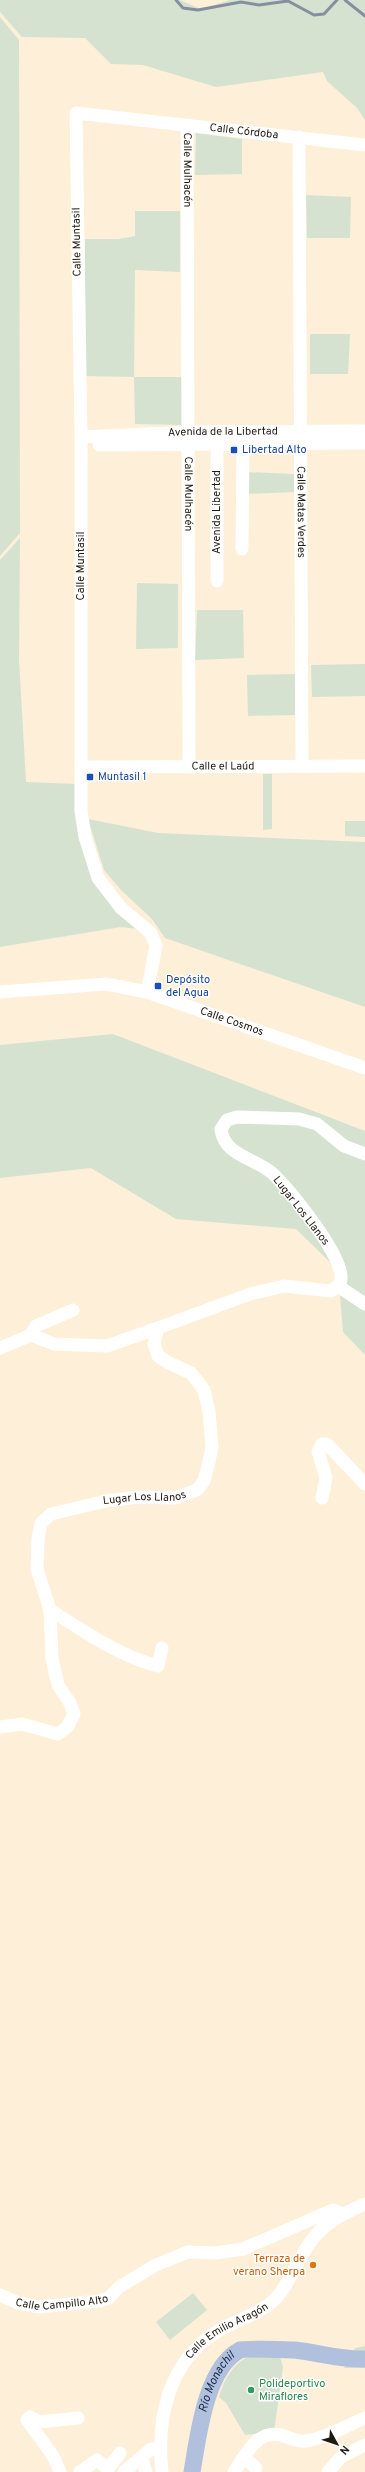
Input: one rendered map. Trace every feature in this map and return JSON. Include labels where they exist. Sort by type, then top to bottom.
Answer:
[{"type":"street","name":"Calle Córdoba","points":[[76,113],[365,145]]},
{"type":"street","name":"Calle Muntasil","points":[[76,113],[80,441],[81,767],[83,825],[93,868],[105,889],[117,903],[151,933],[156,946],[147,992]]},
{"type":"street","name":"Calle Mulhacén","points":[[187,125],[189,766]]},
{"type":"street","name":"Calle Matas Verdes","points":[[299,137],[302,437],[302,766]]},
{"type":"street","name":"Avenida de la Libertad","points":[[189,438],[217,444],[243,444],[365,431]]},
{"type":"street","name":"Avenida de la Libertad","points":[[80,441],[302,437],[365,443]]},
{"type":"street","name":"Avenida Libertad","points":[[217,444],[217,581]]},
{"type":"street","points":[[242,549],[243,444]]},
{"type":"street","name":"Calle el Laúd","points":[[81,767],[365,766]]},
{"type":"street","name":"Calle Cosmos","points":[[0,992],[106,984],[147,992],[365,1068]]},
{"type":"street","name":"Lugar Los Llanos","points":[[338,1286],[342,1279],[340,1267],[311,1220],[272,1173],[235,1153],[224,1141],[221,1130],[227,1120],[237,1117],[299,1119],[317,1124],[344,1146],[365,1154]]},
{"type":"street","points":[[31,1335],[54,1344],[107,1346],[250,1294],[284,1286],[331,1291],[338,1286],[365,1304]]},
{"type":"street","points":[[0,1348],[31,1335],[36,1326],[73,1310]]},
{"type":"street","name":"Lugar Los Llanos","points":[[0,1728],[22,1724],[58,1734],[68,1726],[74,1714],[70,1703],[58,1685],[54,1666],[50,1610],[37,1569],[38,1539],[41,1523],[51,1514],[106,1501],[139,1497],[175,1498],[198,1490],[204,1481],[212,1447],[209,1412],[204,1390],[191,1373],[158,1356],[154,1344],[158,1328]]},
{"type":"street","points":[[322,1498],[326,1478],[318,1451],[322,1444],[327,1444],[365,1484]]},
{"type":"street","points":[[50,1610],[115,1650],[143,1662],[158,1666],[162,1648]]},
{"type":"street","points":[[343,2214],[365,2204]]},
{"type":"street","name":"Calle Campillo Alto","points":[[0,2296],[18,2303],[39,2307],[99,2301],[109,2298],[119,2287],[156,2265],[188,2252],[215,2253],[243,2248],[333,2210],[343,2214]]},
{"type":"street","name":"Calle Emilio Aragón","points":[[162,2472],[160,2448],[169,2393],[174,2377],[188,2355],[218,2331],[267,2306],[287,2284],[317,2233],[343,2214]]},
{"type":"street","points":[[60,2472],[53,2456],[27,2420],[30,2417],[40,2422],[78,2418]]},
{"type":"street","points":[[234,2472],[254,2442],[271,2434],[305,2441],[334,2433],[365,2418]]},
{"type":"street","points":[[328,2472],[341,2457],[365,2446]]},
{"type":"street","points":[[124,2472],[142,2459],[152,2449],[160,2448]]},
{"type":"street","points":[[80,2472],[97,2460],[108,2469],[120,2454],[122,2455],[112,2472]]},
{"type":"street","points":[[244,2458],[256,2468]]},
{"type":"street","points":[[142,2459],[146,2472]]},
{"type":"green space","points":[[0,0],[180,0],[201,9],[230,0],[365,0],[365,120],[357,108],[327,81],[323,72],[216,87],[143,65],[111,64],[85,38],[22,37],[0,12]]},
{"type":"green space","points":[[0,17],[19,40],[20,533],[0,556]]},
{"type":"green space","points":[[196,133],[242,139],[242,174],[195,175]]},
{"type":"green space","points":[[306,195],[351,197],[350,238],[307,238]]},
{"type":"green space","points":[[135,211],[180,211],[180,272],[135,270],[134,377],[85,376],[85,239],[119,239],[135,236]]},
{"type":"green space","points":[[310,334],[350,334],[348,374],[310,374]]},
{"type":"green space","points":[[134,377],[185,377],[185,425],[135,424]]},
{"type":"green space","points":[[246,472],[294,474],[294,492],[245,494]]},
{"type":"green space","points":[[20,538],[19,660],[26,782],[77,784],[96,882],[139,929],[121,927],[0,947],[0,560]]},
{"type":"green space","points":[[137,583],[178,584],[178,648],[136,649]]},
{"type":"green space","points":[[197,610],[243,610],[244,658],[195,660]]},
{"type":"green space","points":[[365,664],[365,696],[312,697],[311,665]]},
{"type":"green space","points":[[295,674],[295,715],[248,716],[247,675]]},
{"type":"green space","points":[[263,774],[272,774],[272,829],[263,830]]},
{"type":"green space","points":[[88,819],[158,833],[365,842],[365,1007],[165,938],[152,919],[121,890],[104,870]]},
{"type":"green space","points":[[345,821],[365,821],[365,837],[345,836]]},
{"type":"green space","points":[[113,1034],[365,1131],[365,1355],[343,1332],[338,1270],[296,1229],[176,1219],[91,1168],[0,1178],[0,1045]]},
{"type":"green space","points":[[193,2293],[207,2310],[170,2340],[156,2322]]},
{"type":"green space","points":[[365,2346],[365,2368],[344,2368],[355,2348]]},
{"type":"green space","name":"Polideportivo Miraflores","points":[[249,2356],[280,2357],[283,2367],[274,2432],[245,2435],[226,2403],[219,2397],[230,2373],[238,2364]]},
{"type":"waterway","points":[[176,0],[183,8],[198,10],[241,2],[259,5],[288,1],[314,15],[324,14],[337,0]]},
{"type":"waterway","points":[[345,0],[365,16]]},
{"type":"waterway","name":"Río Monachil","points":[[192,2472],[205,2405],[211,2388],[228,2359],[240,2350],[295,2350],[338,2357],[365,2359]]},
{"type":"place","name":"Libertad Alto","points":[[234,450]]},
{"type":"place","name":"Muntasil 1","points":[[90,777]]},
{"type":"place","name":"Depósito del Agua","points":[[158,986]]},
{"type":"place","name":"Terraza de verano Sherpa","points":[[313,2265]]},
{"type":"place","name":"Polideportivo Miraflores","points":[[251,2390]]}]
